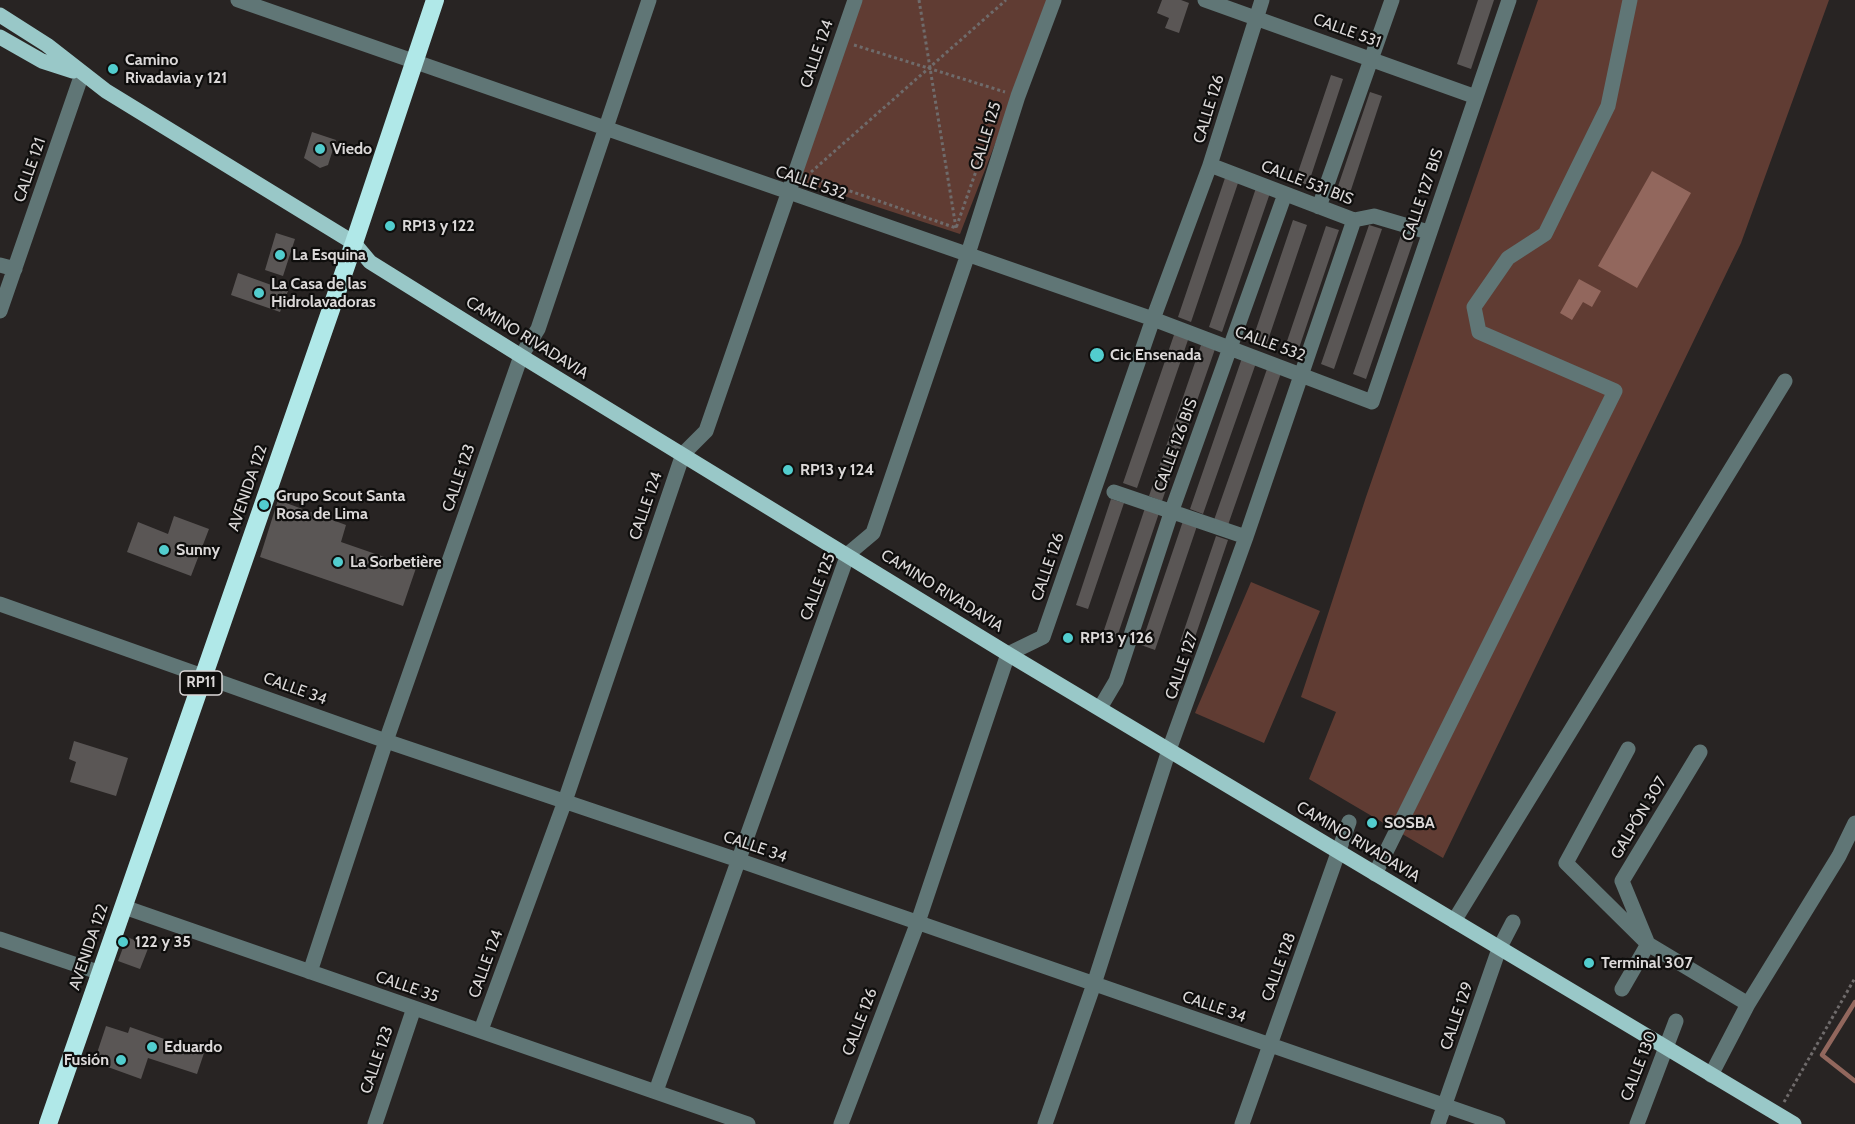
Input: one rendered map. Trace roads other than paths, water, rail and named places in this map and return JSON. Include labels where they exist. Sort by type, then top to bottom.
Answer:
[{"type":"highway","name":"AVENIDA 122","points":[[48,1124],[354,243],[435,0]]},
{"type":"main road","name":"CAMINO RIVADAVIA","points":[[0,15],[46,45],[82,74],[354,243],[370,262],[521,356],[1008,654],[1794,1124]]},
{"type":"main road","name":"CAMINO RIVADAVIA","points":[[0,37],[42,61],[82,74]]},
{"type":"street","name":"CALLE 532","points":[[238,0],[968,257],[1153,319],[1372,402]]},
{"type":"street","name":"CALLE 123","points":[[310,972],[386,741],[521,356],[538,329],[649,0]]},
{"type":"street","name":"CALLE 124","points":[[481,1030],[565,801],[682,454],[706,431],[855,0]]},
{"type":"street","name":"CALLE 125","points":[[656,1091],[848,554],[873,533],[968,257],[1011,94],[1054,0]]},
{"type":"street","name":"CALLE 531","points":[[1205,0],[1476,97]]},
{"type":"street","name":"CALLE 126","points":[[841,1124],[918,922],[1008,654],[1043,637],[1153,319],[1210,165],[1262,0]]},
{"type":"street","points":[[1319,207],[1392,0]]},
{"type":"street","name":"CALLE 127 BIS","points":[[1372,402],[1428,232],[1509,0]]},
{"type":"street","points":[[1375,874],[1616,391],[1479,332],[1474,307],[1508,258],[1545,234],[1608,106],[1630,0]]},
{"type":"street","name":"CALLE 121","points":[[0,311],[7,267],[82,74]]},
{"type":"street","name":"CALLE 531 BIS","points":[[1210,165],[1354,220],[1374,216],[1428,232]]},
{"type":"street","name":"CALLE 126 BIS","points":[[1100,708],[1116,681],[1172,510],[1285,194]]},
{"type":"street","name":"CALLE 127","points":[[1045,1124],[1094,984],[1169,750],[1246,537],[1354,220]]},
{"type":"street","points":[[1454,921],[1785,381]]},
{"type":"street","points":[[1114,492],[1246,537]]},
{"type":"street","name":"CALLE 34","points":[[0,604],[204,674],[386,741],[738,860],[1498,1124]]},
{"type":"street","points":[[1628,749],[1566,863],[1648,944],[1748,1004]]},
{"type":"street","name":"GALPÓN 307","points":[[1648,944],[1622,881],[1700,752]]},
{"type":"street","name":"CALLE 128","points":[[1242,1124],[1349,822]]},
{"type":"street","points":[[1711,1075],[1748,1004],[1839,856],[1855,823]]},
{"type":"street","name":"CALLE 35","points":[[123,907],[656,1091],[711,1118],[748,1124]]},
{"type":"street","name":"CALLE 129","points":[[1438,1124],[1499,949],[1513,922]]},
{"type":"street","points":[[0,939],[101,973]]},
{"type":"street","points":[[1622,989],[1648,944]]},
{"type":"street","name":"CALLE 123","points":[[375,1124],[414,1008]]},
{"type":"street","name":"CALLE 130","points":[[1637,1124],[1676,1021]]},
{"type":"waterway","points":[[1855,1002],[1822,1055],[1855,1081]]},
{"type":"place","name":"Camino Rivadavia y 121","points":[[113,69]]},
{"type":"place","name":"Viedo","points":[[320,149]]},
{"type":"place","name":"RP13 y 122","points":[[390,226]]},
{"type":"place","name":"La Esquina","points":[[280,255]]},
{"type":"place","name":"La Casa de las Hidrolavadoras","points":[[259,293]]},
{"type":"place","name":"Cic Ensenada","points":[[1097,355]]},
{"type":"place","name":"RP13 y 124","points":[[788,470]]},
{"type":"place","name":"Grupo Scout Santa Rosa de Lima","points":[[264,505]]},
{"type":"place","name":"Sunny","points":[[164,550]]},
{"type":"place","name":"La Sorbetière","points":[[338,562]]},
{"type":"place","name":"RP13 y 126","points":[[1068,638]]},
{"type":"place","name":"SOSBA","points":[[1372,823]]},
{"type":"place","name":"122 y 35","points":[[123,942]]},
{"type":"place","name":"Terminal 307","points":[[1589,963]]},
{"type":"place","name":"Eduardo","points":[[152,1047]]},
{"type":"place","name":"Fusión","points":[[121,1060]]}]
